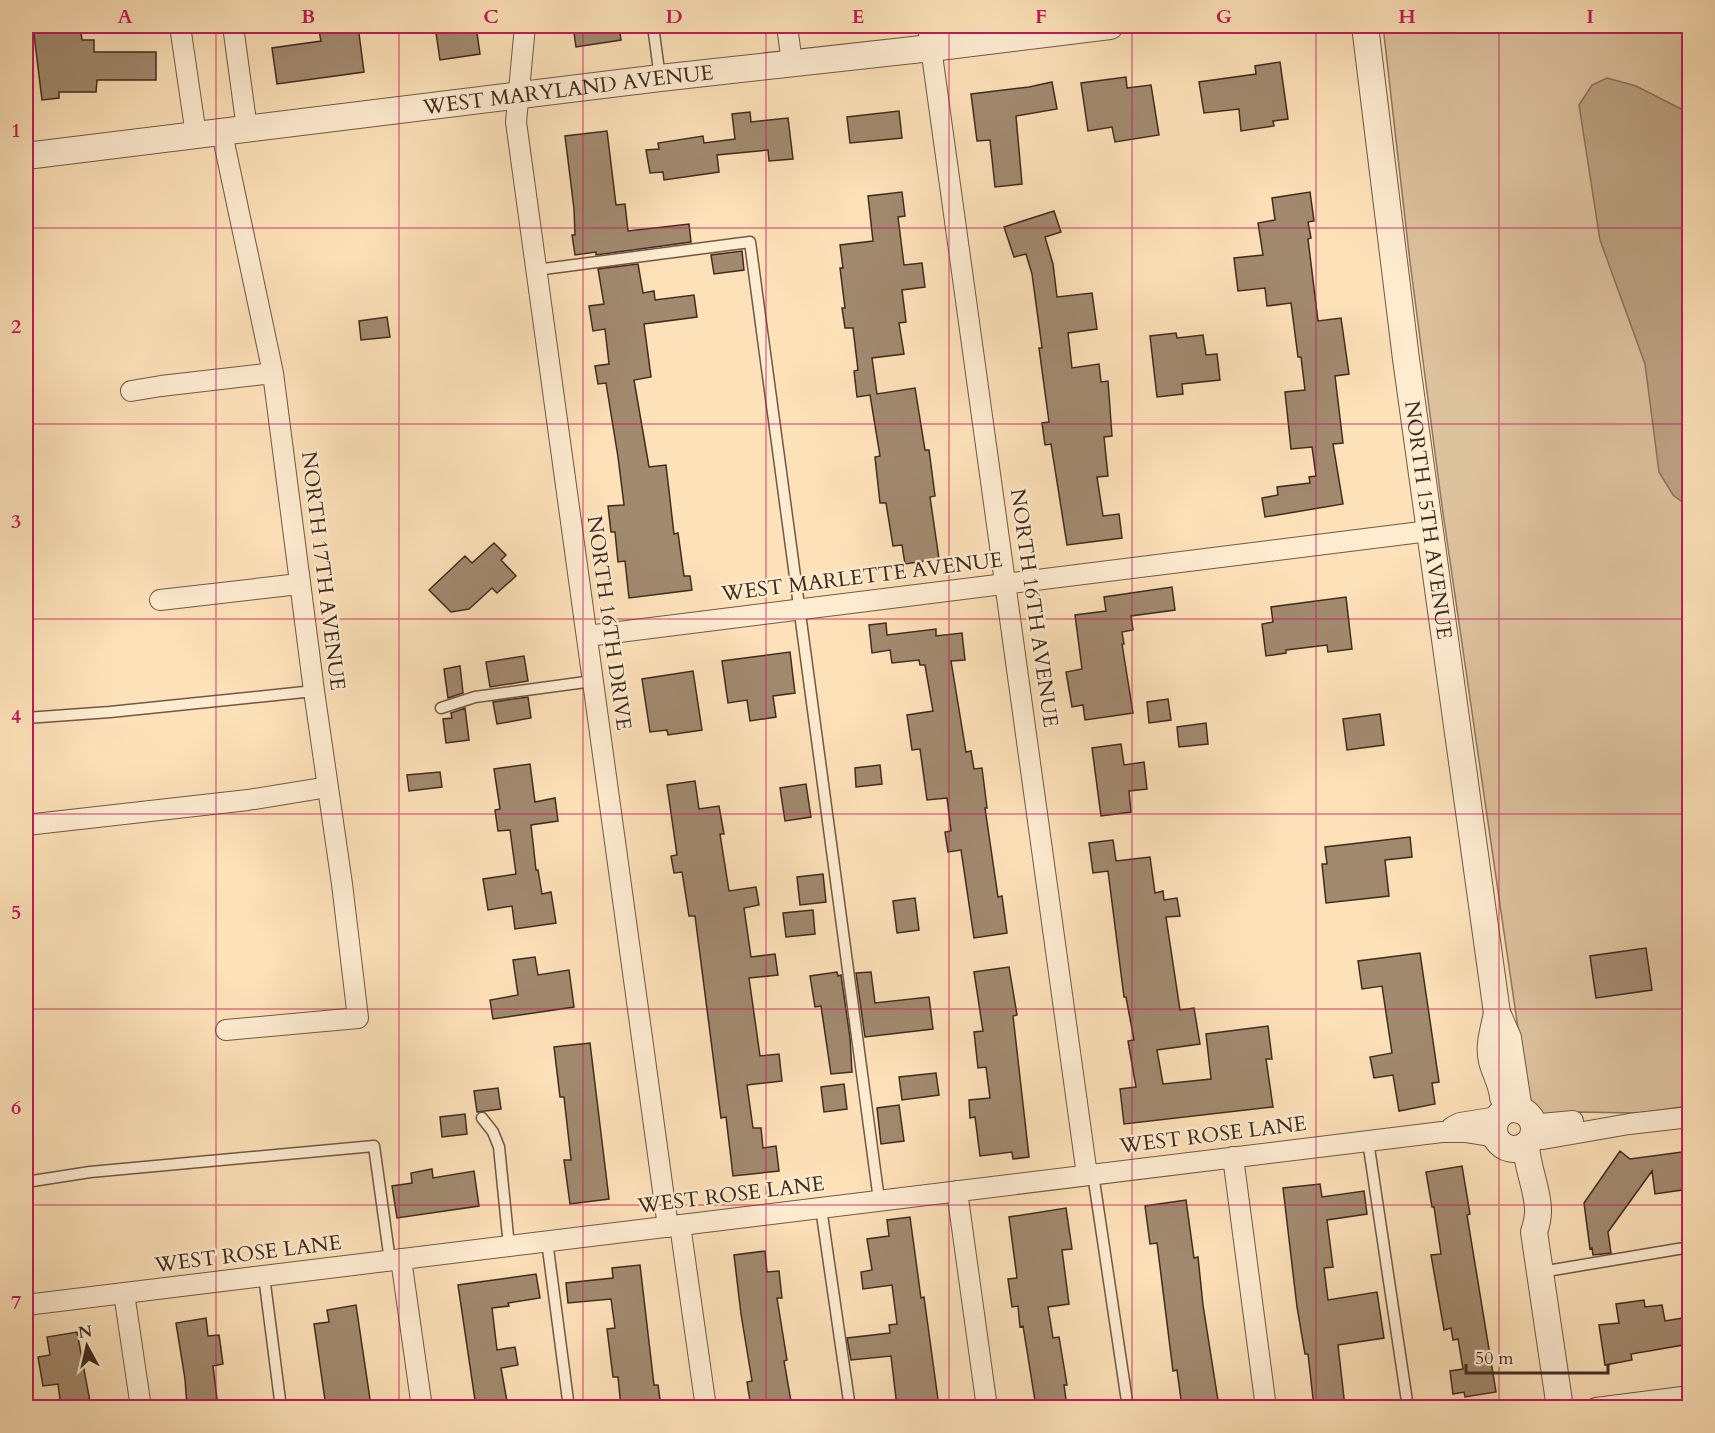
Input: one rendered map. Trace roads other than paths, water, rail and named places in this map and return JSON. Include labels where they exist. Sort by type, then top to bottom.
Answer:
[{"type":"street","points":[[180,26],[196,135]]},
{"type":"street","points":[[233,26],[247,129]]},
{"type":"street","name":"NORTH 16TH DRIVE","points":[[525,26],[516,122],[593,681],[674,1226],[706,1407]]},
{"type":"street","points":[[787,26],[792,63]]},
{"type":"street","name":"WEST MARYLAND AVENUE","points":[[26,156],[792,63],[930,37],[1110,26]]},
{"type":"street","name":"NORTH 15TH AVENUE","points":[[1365,26],[1429,531],[1497,1013],[1490,1044],[1492,1060],[1514,1129],[1524,1217],[1534,1232],[1560,1407]]},
{"type":"street","name":"NORTH 16TH AVENUE","points":[[930,37],[1090,1175]]},
{"type":"street","name":"NORTH 17TH AVENUE","points":[[222,132],[273,373],[358,1018],[226,1030]]},
{"type":"street","points":[[131,392],[161,386],[273,373]]},
{"type":"street","name":"WEST MARLETTE AVENUE","points":[[587,636],[1429,531]]},
{"type":"street","points":[[160,600],[299,584]]},
{"type":"street","points":[[26,825],[248,800],[328,787]]},
{"type":"street","name":"WEST ROSE LANE","points":[[26,1305],[1442,1132],[1460,1123],[1514,1129],[1543,1139],[1629,1124],[1689,1117]]},
{"type":"street","points":[[1233,1157],[1266,1407]]},
{"type":"street","points":[[957,1191],[987,1407]]},
{"type":"street","points":[[395,1260],[422,1407]]},
{"type":"street","points":[[124,1293],[141,1407]]},
{"type":"street","points":[[1596,1407],[1689,1396]]},
{"type":"lane","points":[[653,26],[660,78]]},
{"type":"lane","points":[[536,270],[750,242],[879,1200]]},
{"type":"lane","points":[[441,708],[475,697],[593,681]]},
{"type":"lane","points":[[26,718],[110,712],[314,691]]},
{"type":"lane","points":[[482,1118],[493,1132],[499,1147],[509,1246]]},
{"type":"lane","points":[[1368,1141],[1408,1407]]},
{"type":"lane","points":[[26,1182],[90,1172],[374,1146],[395,1260]]},
{"type":"lane","points":[[1090,1175],[1128,1407]]},
{"type":"lane","points":[[821,1208],[850,1407]]},
{"type":"lane","points":[[547,1241],[569,1407]]},
{"type":"lane","points":[[1541,1272],[1689,1247]]},
{"type":"lane","points":[[264,1276],[281,1407]]}]
